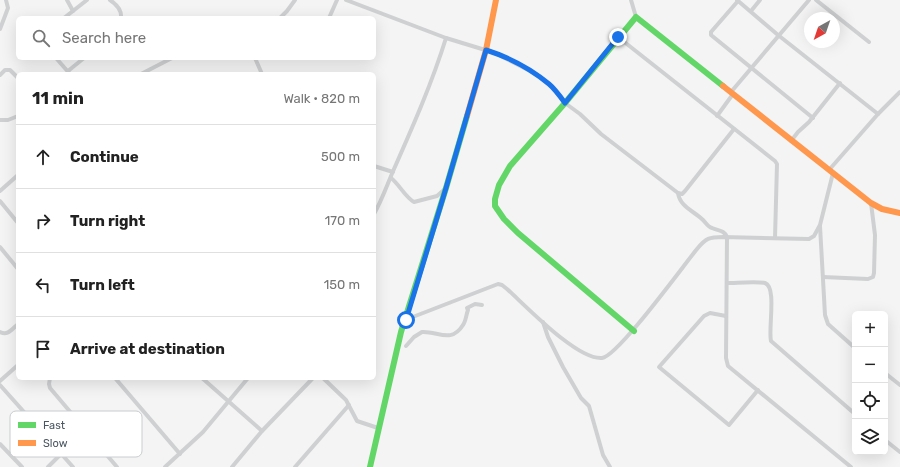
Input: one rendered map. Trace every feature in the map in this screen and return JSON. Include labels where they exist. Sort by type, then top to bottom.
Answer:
[{"type":"street","points":[[0,29],[8,8],[6,0]]},
{"type":"street","points":[[67,0],[73,11]]},
{"type":"street","points":[[67,16],[86,0]]},
{"type":"street","points":[[110,0],[119,9],[122,16]]},
{"type":"street","points":[[282,16],[295,0]]},
{"type":"street","points":[[331,16],[337,0]]},
{"type":"street","points":[[346,0],[446,38],[486,50],[536,74],[550,85],[565,103],[580,114],[601,134],[678,193],[681,202],[710,227],[724,232],[727,237],[726,363],[851,467]]},
{"type":"street","points":[[370,467],[378,428],[406,320],[486,50],[496,0]]},
{"type":"street","points":[[631,0],[636,17],[831,172],[871,203],[882,209],[900,213]]},
{"type":"street","points":[[812,118],[711,34],[711,32],[737,0],[778,35],[878,114]]},
{"type":"street","points":[[751,11],[760,0]]},
{"type":"street","points":[[717,116],[751,68],[809,0]]},
{"type":"street","points":[[816,0],[869,42]]},
{"type":"street","points":[[634,331],[518,234],[504,219],[495,206],[495,199],[498,185],[510,166],[565,103],[636,17]]},
{"type":"street","points":[[618,37],[767,154],[777,164],[775,238]]},
{"type":"street","points":[[376,210],[411,131],[438,64],[446,38]]},
{"type":"street","points":[[58,60],[68,72]]},
{"type":"street","points":[[70,72],[82,60]]},
{"type":"street","points":[[145,72],[168,60]]},
{"type":"street","points":[[256,60],[261,72]]},
{"type":"street","points":[[0,75],[5,70],[10,70],[16,76]]},
{"type":"street","points":[[791,140],[812,118],[840,83]]},
{"type":"street","points":[[854,347],[828,324],[825,315],[820,225],[831,172],[878,114],[900,92]]},
{"type":"street","points":[[0,120],[8,120],[16,117]]},
{"type":"street","points":[[678,193],[682,194],[685,191],[734,129]]},
{"type":"street","points":[[376,167],[393,172]]},
{"type":"street","points":[[0,191],[16,177]]},
{"type":"street","points":[[391,178],[414,202],[437,196],[446,188]]},
{"type":"street","points":[[0,201],[16,220]]},
{"type":"street","points":[[823,277],[868,279],[873,277],[875,235],[871,203]]},
{"type":"street","points":[[406,320],[498,284],[507,289],[569,344],[584,354],[602,358],[608,356],[634,331],[705,240],[716,237],[809,239],[814,236],[820,225]]},
{"type":"street","points":[[0,248],[16,267]]},
{"type":"street","points":[[727,283],[766,283],[770,287],[772,295],[770,330],[771,341],[852,411]]},
{"type":"street","points":[[406,346],[414,337],[422,332],[444,336],[457,332],[463,326],[468,310],[467,308],[475,304],[482,305]]},
{"type":"street","points":[[726,316],[710,313],[704,316],[659,367],[729,425],[758,390]]},
{"type":"street","points":[[542,321],[563,367],[581,398],[589,406],[603,455],[610,467]]},
{"type":"street","points":[[0,332],[4,334],[8,333],[16,326]]},
{"type":"street","points":[[0,381],[16,367]]},
{"type":"street","points":[[888,376],[900,386]]},
{"type":"street","points":[[50,380],[50,388],[70,411]]},
{"type":"street","points":[[118,380],[180,454]]},
{"type":"street","points":[[204,380],[262,431]]},
{"type":"street","points":[[168,466],[203,432],[246,380]]},
{"type":"street","points":[[232,467],[262,431],[311,380]]},
{"type":"street","points":[[325,380],[342,396],[349,405],[358,422],[378,428]]},
{"type":"street","points":[[0,385],[23,411]]},
{"type":"street","points":[[295,467],[349,405]]},
{"type":"street","points":[[888,442],[900,452]]},
{"type":"street","points":[[0,444],[10,454]]},
{"type":"street","points":[[12,457],[22,467]]},
{"type":"street","points":[[48,467],[58,457]]},
{"type":"street","points":[[64,457],[73,467]]},
{"type":"street","points":[[109,457],[117,467]]},
{"type":"traffic: fast","points":[[634,331],[518,233],[504,219],[495,206],[495,199],[499,185],[510,166],[565,103],[636,17],[723,86]]},
{"type":"traffic: fast","points":[[370,467],[401,332],[467,116]]},
{"type":"traffic: slow","points":[[467,116],[486,50],[496,0]]},
{"type":"traffic: slow","points":[[723,86],[871,203],[882,209],[900,213]]},
{"type":"route","points":[[406,320],[486,50],[536,74],[550,85],[565,103],[618,37]]}]
